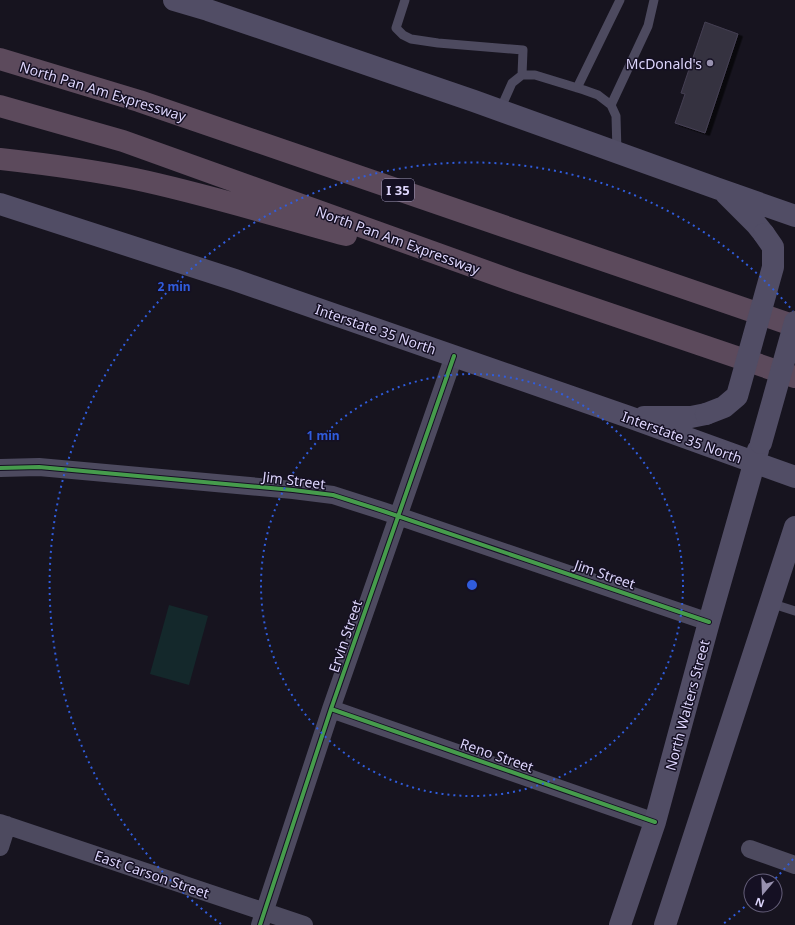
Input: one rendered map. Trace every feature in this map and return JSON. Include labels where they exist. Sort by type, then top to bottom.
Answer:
[{"type":"highway","name":"North Pan Am Expressway","points":[[0,59],[140,101],[795,326]]},
{"type":"highway","name":"North Pan Am Expressway","points":[[0,106],[123,141],[516,282],[795,377]]},
{"type":"highway","points":[[0,159],[55,166],[157,184],[235,204],[516,282]]},
{"type":"main road","points":[[174,0],[210,5],[795,216]]},
{"type":"main road","points":[[629,417],[691,417],[706,414],[724,407],[736,396],[773,266],[772,247],[756,224],[722,190]]},
{"type":"main road","name":"Interstate 35 North","points":[[0,204],[235,280],[629,417],[757,453],[795,477]]},
{"type":"main road","name":"North Walters Street","points":[[620,925],[655,822],[709,622],[795,322]]},
{"type":"main road","points":[[665,925],[795,527]]},
{"type":"street","name":"Ervin Street","points":[[262,918],[331,709],[454,356]]},
{"type":"street","name":"Jim Street","points":[[0,468],[39,467],[333,495],[399,516],[709,622]]},
{"type":"street","name":"Reno Street","points":[[331,709],[655,822]]},
{"type":"street","name":"East Carson Street","points":[[4,824],[262,918],[304,925]]},
{"type":"street","points":[[0,847],[4,824]]},
{"type":"street","points":[[750,849],[795,865]]},
{"type":"lane","points":[[405,0],[396,28],[403,36],[411,39],[438,43],[523,50],[522,75]]},
{"type":"lane","points":[[577,88],[620,0]]},
{"type":"lane","points":[[611,105],[648,26],[654,0]]},
{"type":"lane","points":[[500,110],[512,83],[522,75],[535,75],[598,95],[611,105],[616,116],[617,152]]},
{"type":"lane","points":[[770,603],[795,611]]},
{"type":"green space","points":[[169,605],[208,616],[189,685],[150,674]]},
{"type":"building","name":"McDonald's","points":[[705,22],[738,34],[705,133],[675,123],[685,94],[681,93]]},
{"type":"cycle path","points":[[260,925],[331,709],[454,356]]},
{"type":"cycle path","points":[[0,468],[39,467],[333,495],[709,622]]},
{"type":"cycle path","points":[[331,709],[655,822]]},
{"type":"place","name":"McDonald's","points":[[710,63]]}]
